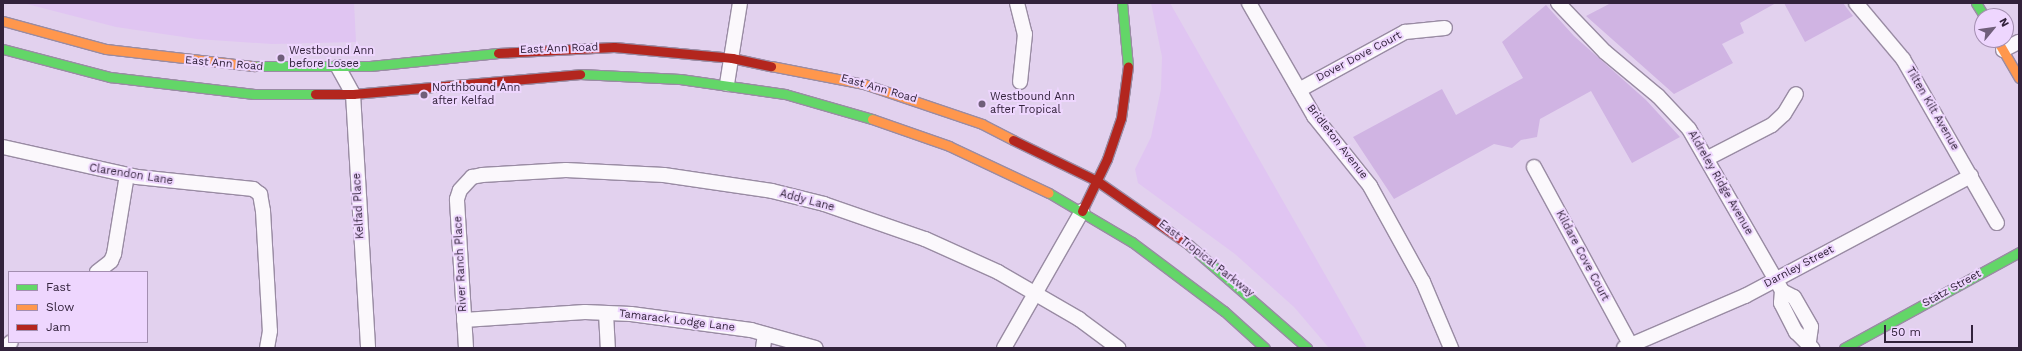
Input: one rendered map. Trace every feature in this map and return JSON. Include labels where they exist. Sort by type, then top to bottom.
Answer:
[{"type":"main road","points":[[1082,211],[1097,181],[1115,138],[1125,94],[1127,39],[1122,3]]},
{"type":"main road","name":"East Ann Road","points":[[3,21],[106,49],[166,58],[282,68],[338,67],[562,47],[658,50],[732,58],[844,79],[923,102],[1003,133],[1097,181]]},
{"type":"main road","points":[[2002,48],[2019,78]]},
{"type":"main road","points":[[3,49],[79,70],[180,87],[254,94],[353,94],[544,75],[656,77],[727,84],[785,94],[879,120],[980,159],[1082,211],[1170,270],[1265,348]]},
{"type":"main road","name":"East Tropical Parkway","points":[[1097,181],[1223,270],[1307,348]]},
{"type":"main road","name":"Statz Street","points":[[1844,348],[2019,252]]},
{"type":"street","points":[[727,84],[740,3]]},
{"type":"street","points":[[1017,3],[1025,34],[1020,82]]},
{"type":"street","name":"Bridleton Avenue","points":[[1249,3],[1314,116],[1370,186],[1426,288],[1451,348]]},
{"type":"street","name":"Aldreley Ridge Avenue","points":[[1558,3],[1605,52],[1673,110],[1708,158],[1779,285],[1794,297],[1811,327],[1811,345]]},
{"type":"street","name":"Tilten Kilt Avenue","points":[[1856,3],[1903,59],[1997,223]]},
{"type":"street","name":"Dover Dove Court","points":[[1299,90],[1405,32],[1445,28]]},
{"type":"street","name":"Kelfad Place","points":[[338,67],[353,94],[368,348]]},
{"type":"street","points":[[1708,158],[1772,125],[1784,114],[1796,94]]},
{"type":"street","name":"Clarendon Lane","points":[[3,148],[127,175],[253,189],[260,194],[269,309],[267,348]]},
{"type":"street","name":"Kildare Cove Court","points":[[1534,167],[1627,346]]},
{"type":"street","name":"Addy Lane","points":[[466,182],[482,175],[621,172],[772,191],[925,239],[1036,293],[1118,348]]},
{"type":"street","points":[[98,271],[111,262],[114,254],[127,175]]},
{"type":"street","name":"Darnley Street","points":[[1627,346],[1779,285],[1971,176]]},
{"type":"street","name":"River Ranch Place","points":[[466,182],[457,199],[466,348]]},
{"type":"street","points":[[1004,348],[1082,211]]},
{"type":"street","points":[[606,313],[608,348]]},
{"type":"street","name":"Tamarack Lodge Lane","points":[[464,320],[606,313],[667,317],[765,334],[816,348]]},
{"type":"street","points":[[763,348],[765,334]]},
{"type":"shaded area","points":[[23,3],[354,3],[356,42],[272,44],[197,39],[116,27]]},
{"type":"shaded area","points":[[1151,3],[1170,3],[1367,348],[1329,348],[1294,307],[1235,254],[1138,183],[1135,169],[1151,137],[1161,89],[1162,57]]},
{"type":"shaded area","points":[[1611,3],[1776,3],[1740,23],[1744,33],[1722,44],[1733,63],[1674,94],[1586,16]]},
{"type":"shaded area","points":[[1784,3],[1843,3],[1853,16],[1805,42]]},
{"type":"shaded area","points":[[1546,5],[1574,36],[1646,100],[1680,137],[1632,163],[1591,91],[1540,119],[1537,137],[1521,140],[1512,148],[1494,144],[1394,199],[1353,137],[1442,89],[1456,115],[1523,78],[1502,42]]},
{"type":"traffic: fast","points":[[1122,3],[1128,66]]},
{"type":"traffic: fast","points":[[1976,3],[1979,8]]},
{"type":"traffic: fast","points":[[3,49],[110,77],[254,94],[315,94]]},
{"type":"traffic: fast","points":[[254,66],[370,66],[498,53]]},
{"type":"traffic: fast","points":[[580,74],[680,79],[785,94],[872,119]]},
{"type":"traffic: fast","points":[[1049,193],[1132,242],[1224,311],[1265,348]]},
{"type":"traffic: fast","points":[[1189,245],[1307,348]]},
{"type":"traffic: fast","points":[[1844,348],[2019,252]]},
{"type":"traffic: slow","points":[[3,21],[106,49],[254,66]]},
{"type":"traffic: slow","points":[[2002,48],[2019,78]]},
{"type":"traffic: slow","points":[[771,66],[864,84],[982,124],[1013,140]]},
{"type":"traffic: slow","points":[[872,119],[949,146],[1049,193]]},
{"type":"traffic: jam","points":[[498,53],[614,47],[732,58],[771,66]]},
{"type":"traffic: jam","points":[[1082,211],[1107,159],[1121,118],[1128,66]]},
{"type":"traffic: jam","points":[[315,94],[353,94],[580,74]]},
{"type":"traffic: jam","points":[[1013,140],[1097,181],[1189,245]]},
{"type":"place","name":"Westbound Ann before Losee","points":[[281,58]]},
{"type":"place","name":"Northbound Ann after Kelfad","points":[[424,95]]},
{"type":"place","name":"Westbound Ann after Tropical","points":[[982,104]]}]
